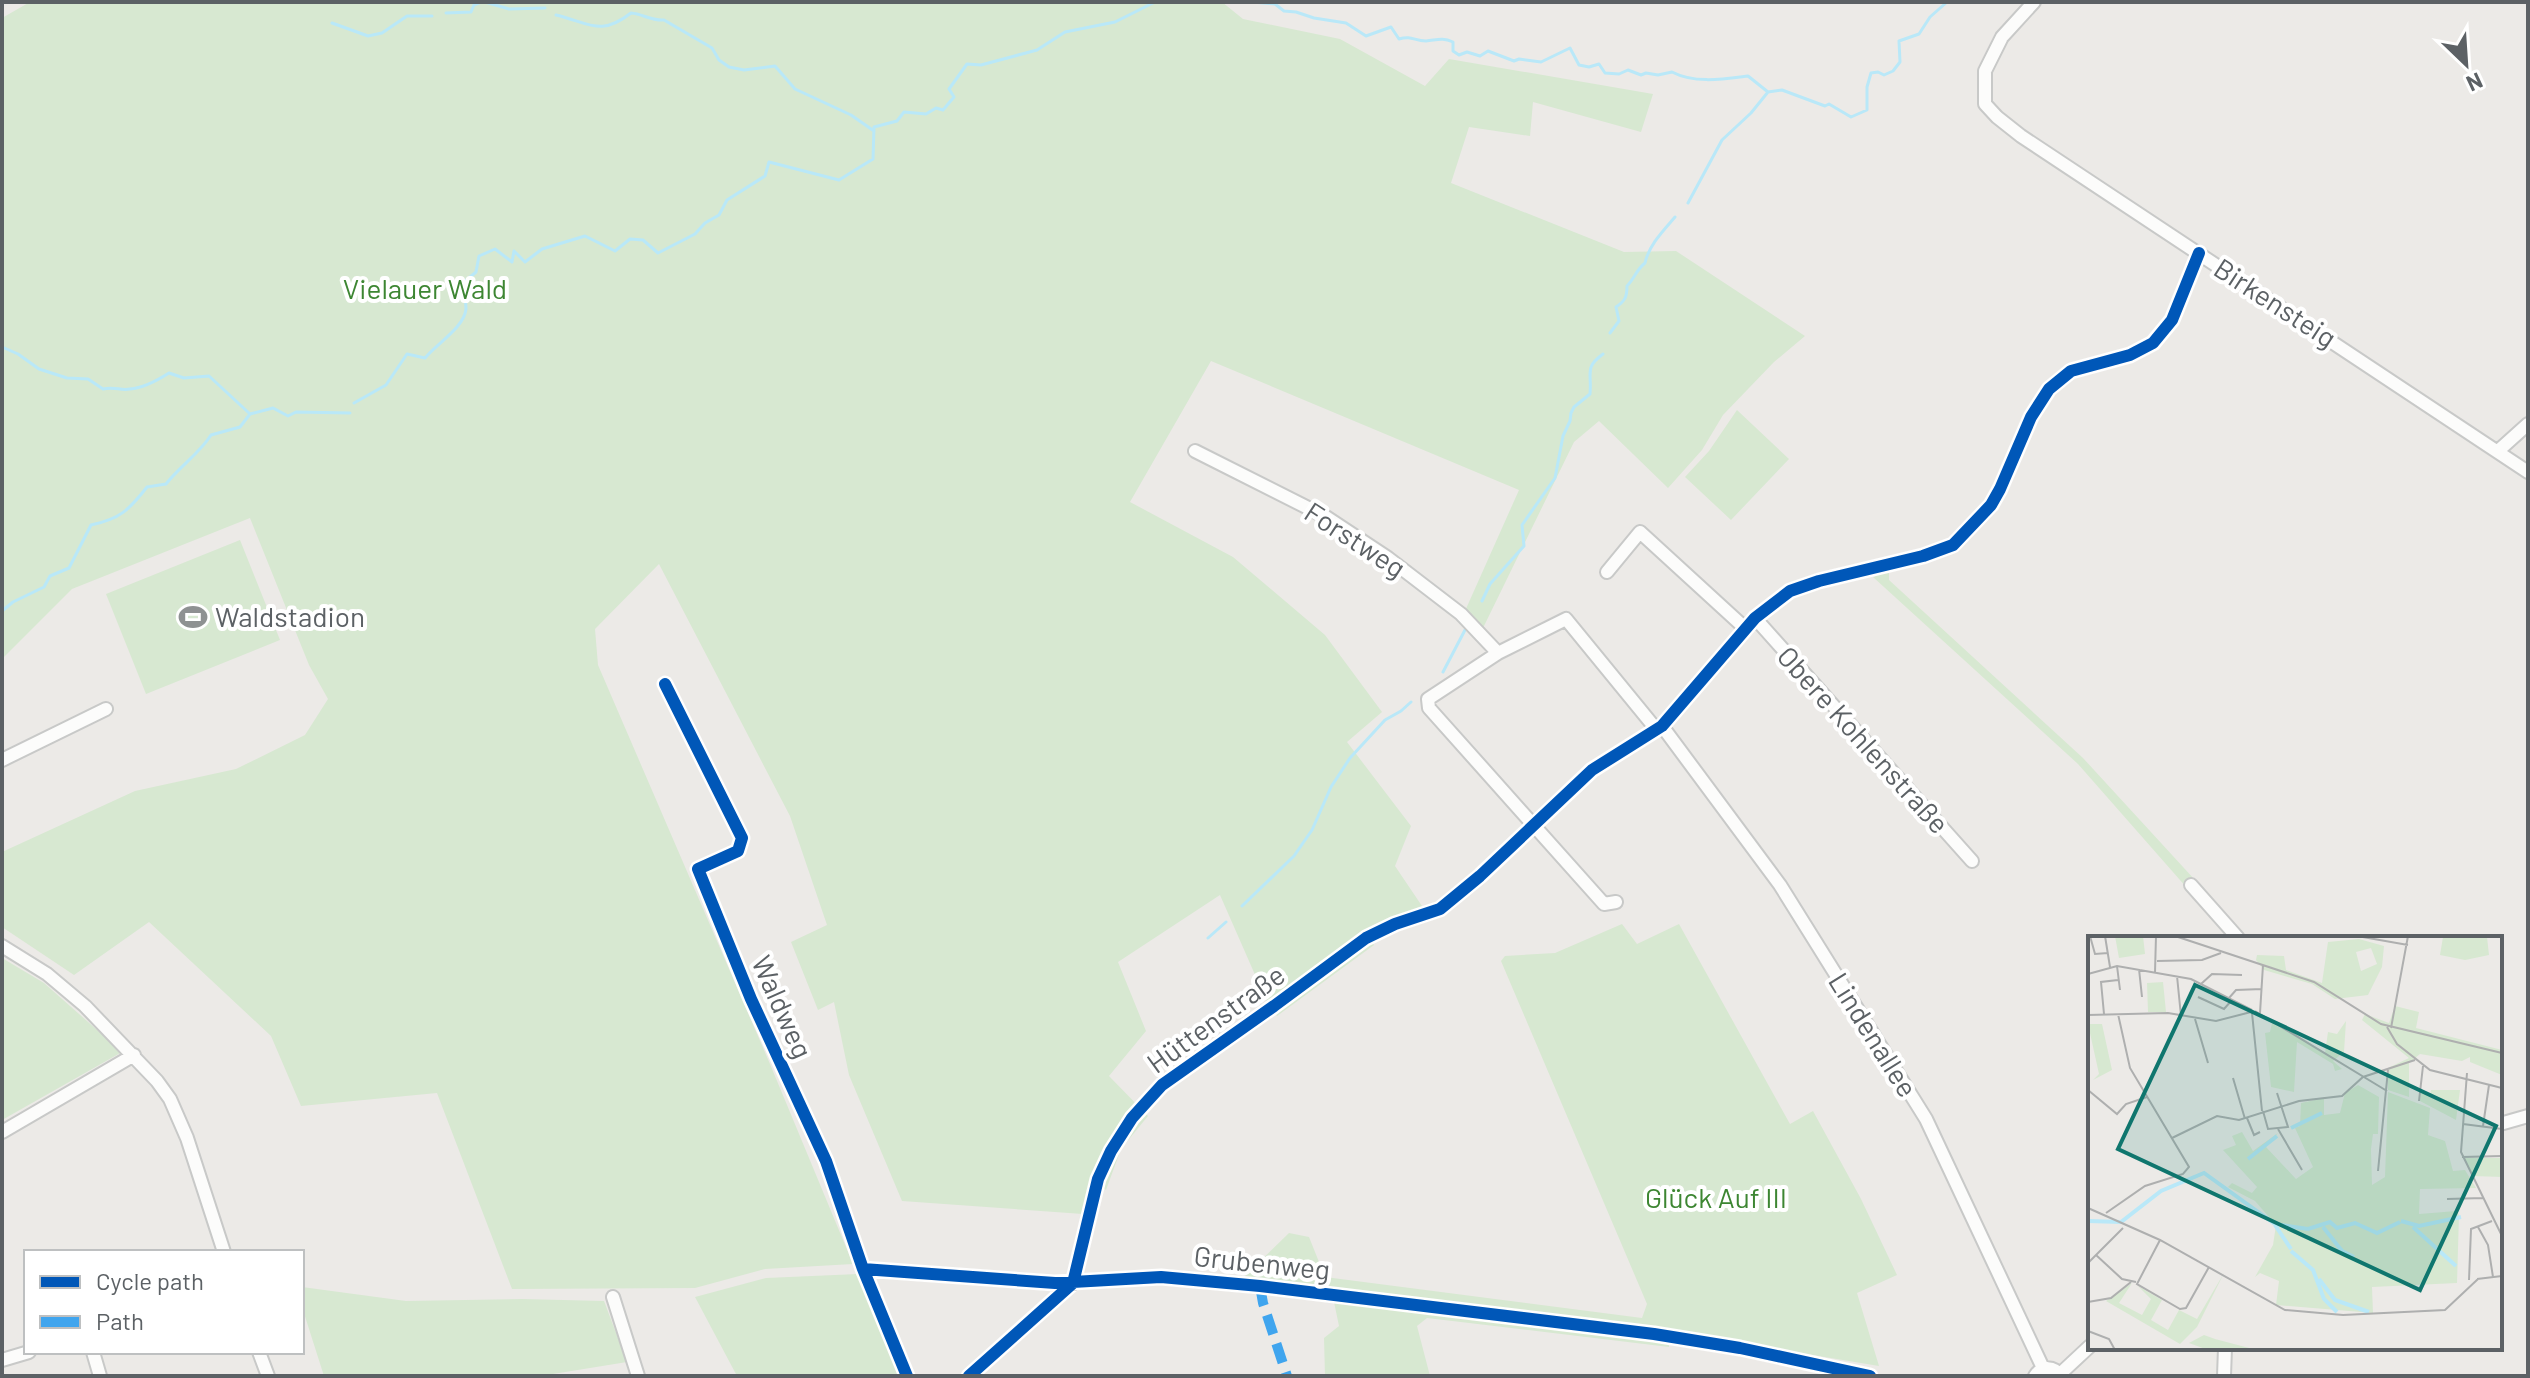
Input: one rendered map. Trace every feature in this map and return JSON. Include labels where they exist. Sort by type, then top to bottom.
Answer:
[{"type":"street","name":"Birkensteig","points":[[2034,2],[2002,37],[1985,71],[1985,104],[1997,117],[2021,136],[2528,472]]},
{"type":"street","name":"Obere Kohlenstraße","points":[[1480,876],[1592,770],[1659,728],[1755,618],[1790,591],[1923,556],[1953,545],[1991,505],[2031,417],[2049,389],[2071,371],[2130,355],[2153,343],[2172,320],[2199,253]]},
{"type":"street","points":[[2498,451],[2528,424]]},
{"type":"street","name":"Forstweg","points":[[1195,451],[1326,517],[1388,558],[1461,614],[1498,653]]},
{"type":"street","points":[[1607,572],[1640,532],[1746,629]]},
{"type":"street","name":"Obere Kohlenstraße","points":[[1755,618],[1972,861]]},
{"type":"street","points":[[1616,902],[1604,904],[1429,708],[1428,699],[1498,653],[1566,619],[1659,728]]},
{"type":"street","name":"Waldweg","points":[[665,684],[742,838],[738,851],[698,869],[751,999],[826,1161],[863,1269],[907,1376]]},
{"type":"street","points":[[2,760],[106,709]]},
{"type":"street","name":"Lindenallee","points":[[1659,728],[1780,885],[1926,1119],[2039,1372]]},
{"type":"street","name":"Hüttenstraße","points":[[1073,1283],[1098,1179],[1132,1118],[1162,1085],[1366,938],[1395,924],[1440,909],[1480,876]]},
{"type":"street","points":[[2191,885],[2236,936]]},
{"type":"street","points":[[2,946],[47,974],[85,1006],[157,1081],[170,1099],[187,1138],[223,1250]]},
{"type":"street","points":[[2,1132],[134,1055]]},
{"type":"street","points":[[2502,1123],[2527,1117]]},
{"type":"street","name":"Grubenweg","points":[[863,1269],[1073,1283],[1161,1277],[1260,1286],[1654,1334],[1740,1348],[1870,1376]]},
{"type":"street","points":[[969,1376],[1073,1283]]},
{"type":"street","points":[[613,1297],[638,1376]]},
{"type":"street","points":[[2039,1372],[2052,1368],[2060,1375],[2088,1348]]},
{"type":"street","points":[[2224,1376],[2225,1350]]},
{"type":"street","points":[[2,1360],[24,1353]]},
{"type":"street","points":[[94,1354],[100,1376]]},
{"type":"street","points":[[260,1354],[268,1376]]},
{"type":"green space","name":"Vielauer Wald","points":[[30,2],[1222,2],[1243,19],[1340,39],[1425,86],[1449,59],[1653,94],[1641,132],[1533,102],[1530,136],[1469,127],[1451,183],[1624,252],[1676,251],[1805,336],[1774,362],[1723,415],[1702,450],[1668,488],[1599,421],[1574,442],[1483,628],[1465,611],[1519,490],[1211,361],[1130,502],[1233,557],[1325,635],[1382,712],[1347,742],[1411,826],[1395,866],[1422,906],[1363,931],[1374,945],[1277,1016],[1267,1002],[1220,895],[1118,962],[1146,1031],[1109,1076],[1148,1116],[1121,1149],[1106,1190],[1090,1178],[1083,1214],[902,1201],[849,1075],[834,1002],[818,1010],[791,942],[827,925],[790,816],[659,564],[595,629],[598,665],[853,1264],[765,1269],[695,1288],[512,1289],[437,1093],[301,1106],[271,1036],[149,922],[74,975],[2,927],[2,852],[135,791],[236,769],[305,735],[328,699],[309,665],[250,518],[72,589],[2,659],[2,18]]},
{"type":"green space","points":[[1737,410],[1789,459],[1731,520],[1685,477],[1709,451]]},
{"type":"green space","name":"Waldstadion","points":[[240,540],[280,640],[146,694],[106,594]]},
{"type":"green space","points":[[1889,571],[1889,580],[2083,758],[2195,880],[2187,888],[2078,764],[1873,577]]},
{"type":"green space","name":"Glück Auf III","points":[[1622,924],[1637,944],[1679,924],[1790,1124],[1813,1111],[1861,1199],[1897,1275],[1857,1293],[1879,1366],[1669,1331],[1669,1347],[1427,1318],[1417,1326],[1430,1376],[1325,1376],[1324,1338],[1339,1326],[1328,1289],[1245,1276],[1289,1233],[1309,1237],[1325,1277],[1642,1318],[1647,1304],[1501,961],[1505,956],[1555,953]]},
{"type":"green space","points":[[2,958],[44,983],[122,1052],[2,1120]]},
{"type":"green space","points":[[858,1274],[901,1376],[737,1376],[695,1297],[766,1278]]},
{"type":"green space","points":[[304,1287],[406,1301],[604,1301],[627,1362],[553,1376],[324,1376],[304,1313]]},
{"type":"waterway","points":[[446,13],[471,12],[474,5],[481,2]]},
{"type":"waterway","points":[[485,2],[509,9],[545,8]]},
{"type":"waterway","points":[[354,403],[386,385],[407,354],[425,358],[455,329],[466,309],[463,283],[476,272],[479,256],[495,249],[512,262],[514,251],[525,262],[542,249],[585,236],[615,251],[630,239],[643,240],[658,253],[695,234],[705,223],[719,215],[727,200],[765,176],[769,162],[839,180],[873,159],[874,127],[897,121],[904,112],[926,114],[936,108],[943,110],[954,97],[949,89],[967,64],[981,65],[1037,50],[1065,32],[1115,22],[1155,2]]},
{"type":"waterway","points":[[1252,2],[1275,4],[1284,11],[1346,23],[1366,36],[1391,27],[1399,39],[1446,40],[1453,42],[1453,51],[1459,55],[1467,52],[1480,56],[1488,51],[1514,61],[1541,62],[1570,48],[1579,65],[1589,67],[1599,64],[1605,73],[1619,74],[1628,70],[1641,75],[1658,75],[1672,72],[1710,80],[1748,76],[1768,92],[1782,90],[1825,106],[1829,104],[1851,117],[1867,110],[1867,87],[1871,73],[1884,75],[1893,71],[1900,62],[1899,41],[1919,34],[1930,17],[1947,2]]},
{"type":"waterway","points":[[556,15],[595,26],[611,25],[631,13],[664,20],[712,48],[719,60],[729,67],[744,70],[775,66],[795,89],[851,115],[874,131]]},
{"type":"waterway","points":[[332,23],[368,36],[382,33],[407,16],[432,16]]},
{"type":"waterway","points":[[1688,203],[1722,140],[1768,92]]},
{"type":"waterway","points":[[1610,333],[1619,321],[1616,307],[1625,298],[1627,286],[1645,263],[1657,238],[1675,217]]},
{"type":"waterway","points":[[2,347],[39,369],[67,378],[88,379],[103,389],[140,387],[169,373],[184,378],[209,376],[250,414]]},
{"type":"waterway","points":[[1482,601],[1490,584],[1524,546],[1522,525],[1555,478],[1571,413],[1590,394],[1591,367],[1603,354]]},
{"type":"waterway","points":[[2,611],[44,587],[50,576],[69,568],[91,525],[123,512],[147,487],[166,484],[211,435],[240,427],[250,414],[273,408],[288,416],[296,412],[350,413]]},
{"type":"waterway","points":[[1443,672],[1465,630]]},
{"type":"waterway","points":[[1242,906],[1294,856],[1312,830],[1331,787],[1350,758],[1385,720],[1411,702]]},
{"type":"waterway","points":[[1208,938],[1226,922]]},
{"type":"marked path","points":[[1260,1286],[1287,1376]]},
{"type":"cycle path","points":[[969,1376],[1073,1283],[1098,1179],[1132,1118],[1162,1085],[1366,938],[1395,924],[1440,909],[1480,876],[1592,770],[1662,726],[1755,618],[1790,591],[1923,556],[1953,545],[1991,505],[2031,417],[2049,389],[2071,371],[2130,355],[2153,343],[2172,320],[2199,253]]},
{"type":"cycle path","points":[[665,684],[742,838],[738,851],[698,869],[751,999],[826,1161],[863,1269],[907,1376]]},
{"type":"cycle path","points":[[863,1269],[1055,1283],[1161,1277],[1260,1286],[1654,1334],[1740,1348],[1870,1376]]},
{"type":"place","name":"Waldstadion","points":[[193,617]]}]
